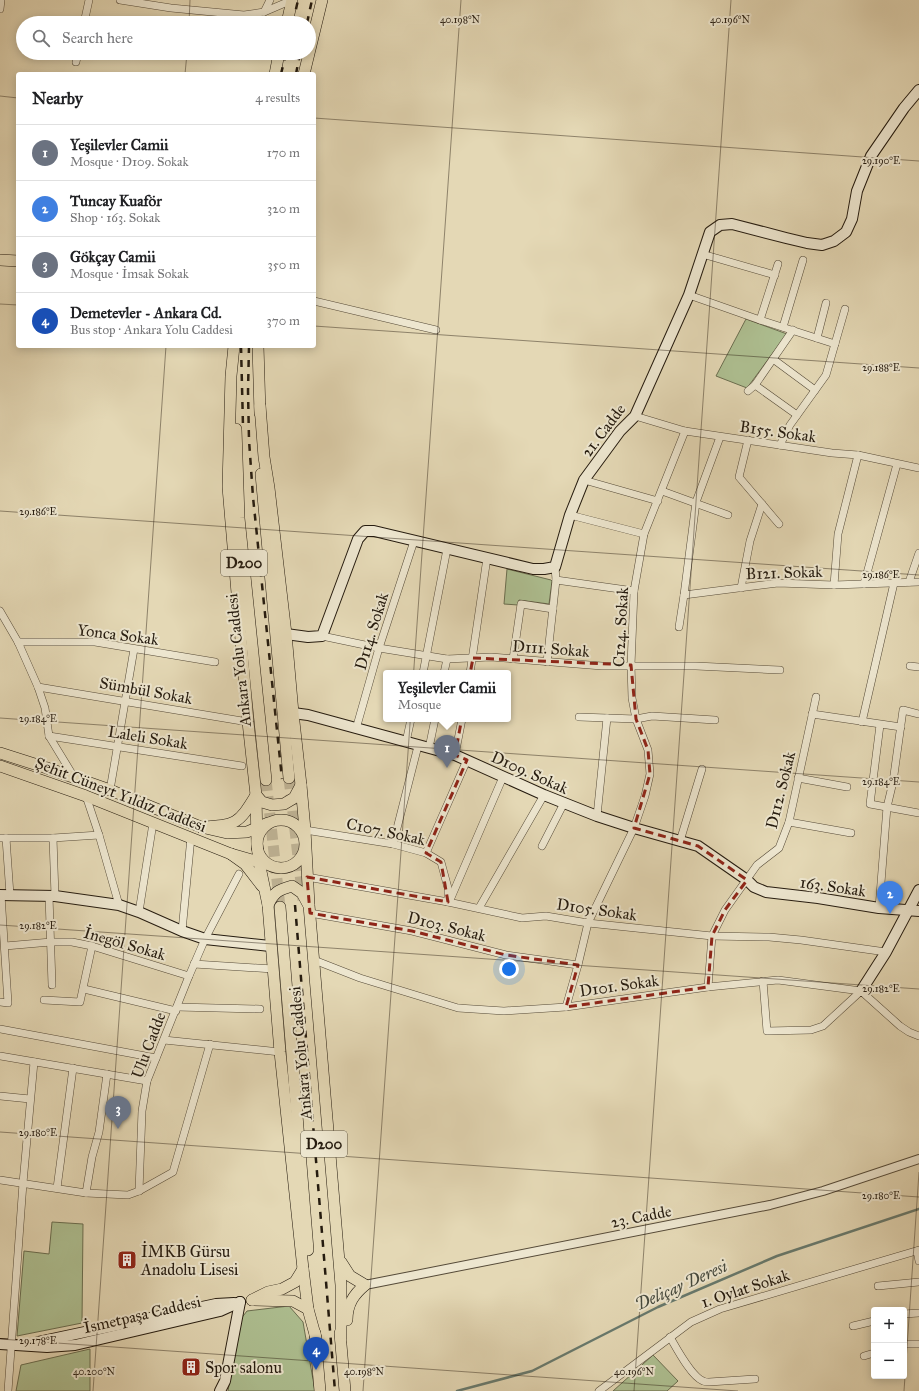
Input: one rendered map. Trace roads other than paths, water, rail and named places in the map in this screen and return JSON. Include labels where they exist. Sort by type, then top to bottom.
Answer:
[{"type":"main road","points":[[288,16],[292,0]]},
{"type":"main road","points":[[316,25],[322,0]]},
{"type":"main road","points":[[275,72],[278,60]]},
{"type":"main road","points":[[304,72],[307,60]]},
{"type":"main road","name":"21. Cadde","points":[[555,567],[570,514],[584,480],[620,431],[635,416],[689,295],[710,232],[720,225],[732,224],[807,243],[822,245],[834,241],[846,232],[852,219],[858,191],[871,156],[904,108],[919,90]]},
{"type":"main road","points":[[0,260],[16,261]]},
{"type":"main road","points":[[234,348],[231,376],[228,487],[248,722],[256,795],[257,844],[258,852],[263,863],[268,905],[270,946],[280,1052],[303,1269],[308,1309],[316,1338]]},
{"type":"main road","name":"Ankara Yolu Caddesi","points":[[234,348],[239,518],[266,780]]},
{"type":"main road","name":"D200","points":[[258,348],[261,485],[289,778]]},
{"type":"main road","points":[[260,406],[264,457],[286,634],[305,830],[307,907],[314,960],[342,1285],[341,1340]]},
{"type":"main road","points":[[286,634],[308,637],[322,636],[358,539],[365,531],[374,531],[534,569],[555,567]]},
{"type":"main road","name":"D109. Sokak","points":[[293,713],[308,715],[455,755],[544,795],[597,816],[698,846],[747,880]]},
{"type":"main road","points":[[0,753],[110,790],[201,827],[227,832],[247,832],[268,824]]},
{"type":"main road","name":"Şehit Cüneyt Yıldız Caddesi","points":[[0,766],[86,796],[231,854]]},
{"type":"main road","points":[[256,795],[262,802],[272,805],[284,804],[294,798],[301,785]]},
{"type":"main road","points":[[201,827],[226,826],[234,822],[242,817],[256,795]]},
{"type":"main road","points":[[231,854],[272,867],[286,868],[299,862],[303,856],[306,842],[301,829],[295,824],[282,819],[274,820],[262,829],[258,836],[257,844]]},
{"type":"main road","points":[[231,854],[245,864],[265,889]]},
{"type":"main road","name":"163. Sokak","points":[[747,880],[754,887],[766,892],[818,898],[879,908],[919,911]]},
{"type":"main road","points":[[268,905],[272,895],[280,889],[292,886],[302,893],[307,907]]},
{"type":"main road","points":[[861,991],[886,952],[919,890]]},
{"type":"main road","points":[[3,895],[52,896],[119,905],[205,939],[270,946]]},
{"type":"main road","name":"Ankara Yolu Caddesi","points":[[280,907],[320,1388]]},
{"type":"main road","name":"Ankara Yolu Caddesi","points":[[307,907],[344,1384]]},
{"type":"main road","points":[[339,1258],[344,1269],[350,1276],[365,1285],[352,1298],[349,1306],[347,1318],[348,1350],[344,1384]]},
{"type":"main road","points":[[252,1300],[268,1292],[282,1289],[295,1282],[303,1269]]},
{"type":"main road","points":[[252,1300],[294,1301],[308,1309]]},
{"type":"main road","name":"İsmetpaşa Caddesi","points":[[5,1344],[47,1347],[75,1345],[148,1324],[220,1312],[240,1302],[252,1300]]},
{"type":"main road","points":[[220,1391],[225,1381],[240,1302]]},
{"type":"street","points":[[0,9],[2,0]]},
{"type":"street","points":[[86,16],[89,0]]},
{"type":"street","points":[[120,0],[171,8],[244,14],[264,12],[292,0]]},
{"type":"street","points":[[171,8],[172,0]]},
{"type":"street","points":[[264,12],[270,0]]},
{"type":"street","points":[[702,254],[774,275]]},
{"type":"street","points":[[783,327],[803,260]]},
{"type":"street","points":[[760,320],[778,264]]},
{"type":"street","points":[[689,295],[835,344]]},
{"type":"street","points":[[316,301],[436,330]]},
{"type":"street","points":[[817,338],[826,303]]},
{"type":"street","points":[[780,445],[790,425],[826,375],[845,310]]},
{"type":"street","points":[[748,392],[755,385],[793,330]]},
{"type":"street","points":[[773,358],[815,390]]},
{"type":"street","points":[[755,385],[797,415]]},
{"type":"street","name":"B155. Sokak","points":[[635,416],[685,431],[832,453],[858,455],[919,468]]},
{"type":"street","name":"C124. Sokak","points":[[566,1006],[588,923],[634,828],[645,796],[650,774],[648,750],[636,719],[632,698],[631,665],[634,591],[644,534],[685,431]]},
{"type":"street","points":[[679,627],[696,502],[720,437]]},
{"type":"street","points":[[748,440],[739,477],[779,524]]},
{"type":"street","points":[[834,585],[838,534],[858,455]]},
{"type":"street","points":[[864,584],[896,464]]},
{"type":"street","points":[[584,480],[658,500]]},
{"type":"street","points":[[662,491],[696,502],[728,515]]},
{"type":"street","points":[[741,588],[750,541],[762,504]]},
{"type":"street","points":[[570,514],[644,534]]},
{"type":"street","name":"D114. Sokak","points":[[356,729],[379,648],[414,541]]},
{"type":"street","points":[[424,670],[447,549]]},
{"type":"street","points":[[909,582],[919,553]]},
{"type":"street","points":[[471,670],[487,558]]},
{"type":"street","points":[[547,662],[556,580],[555,567]]},
{"type":"street","points":[[556,580],[634,591]]},
{"type":"street","name":"B121. Sokak","points":[[684,595],[778,583],[834,585],[919,582]]},
{"type":"street","points":[[862,722],[894,583]]},
{"type":"street","points":[[513,659],[521,604],[553,609]]},
{"type":"street","points":[[0,612],[18,642],[38,687],[45,708],[49,736],[74,778]]},
{"type":"street","name":"D111. Sokak","points":[[322,636],[379,648],[447,659],[491,657],[602,666],[696,666],[780,670]]},
{"type":"street","name":"Yonca Sokak","points":[[18,642],[95,642],[215,662]]},
{"type":"street","points":[[110,790],[134,649]]},
{"type":"street","points":[[445,670],[447,659]]},
{"type":"street","points":[[910,666],[919,667]]},
{"type":"street","name":"Sümbül Sokak","points":[[38,687],[125,700],[248,722]]},
{"type":"street","name":"D112. Sokak","points":[[708,987],[712,936],[725,910],[757,865],[779,848],[789,822],[816,697]]},
{"type":"street","points":[[879,908],[887,807],[893,782],[902,710],[919,714]]},
{"type":"street","points":[[812,714],[901,727]]},
{"type":"street","points":[[579,717],[636,719],[652,716],[715,720]]},
{"type":"street","points":[[597,816],[607,718]]},
{"type":"street","points":[[406,742],[410,722]]},
{"type":"street","points":[[429,748],[434,722]]},
{"type":"street","points":[[455,755],[461,722]]},
{"type":"street","points":[[880,725],[870,804],[919,813]]},
{"type":"street","name":"Laleli Sokak","points":[[49,736],[242,766]]},
{"type":"street","points":[[393,844],[418,746]]},
{"type":"street","points":[[426,853],[467,760]]},
{"type":"street","points":[[680,841],[702,770]]},
{"type":"street","points":[[448,902],[503,777]]},
{"type":"street","points":[[798,778],[847,787]]},
{"type":"street","points":[[479,908],[544,795]]},
{"type":"street","points":[[86,796],[119,905]]},
{"type":"street","points":[[542,846],[564,803]]},
{"type":"street","points":[[789,822],[851,833]]},
{"type":"street","points":[[139,912],[153,823]]},
{"type":"street","name":"C107. Sokak","points":[[305,830],[393,844],[426,853],[441,862],[448,888],[448,902]]},
{"type":"street","points":[[0,1002],[8,1003],[3,895],[3,838],[53,838],[99,835]]},
{"type":"street","points":[[182,931],[191,837]]},
{"type":"street","points":[[52,984],[51,942],[53,838]]},
{"type":"street","name":"Ulu Cadde","points":[[139,1191],[142,1111],[147,1081],[205,939],[239,874]]},
{"type":"street","name":"D105. Sokak","points":[[307,877],[448,902],[522,918],[546,916],[588,923],[712,936],[769,937],[802,940],[886,952]]},
{"type":"street","name":"D103. Sokak","points":[[307,907],[412,931],[506,955],[578,965]]},
{"type":"street","name":"İnegöl Sokak","points":[[5,946],[51,942],[72,942],[92,946],[189,976]]},
{"type":"street","points":[[44,1000],[80,1002],[92,946]]},
{"type":"street","name":"D101. Sokak","points":[[314,960],[360,978],[458,1008],[504,1011],[566,1006],[708,987],[778,980],[861,991]]},
{"type":"street","points":[[194,964],[273,969]]},
{"type":"street","points":[[763,981],[767,1031],[811,1030],[823,1026],[861,991],[900,1026],[919,1036]]},
{"type":"street","points":[[84,989],[176,1009],[260,1009]]},
{"type":"street","points":[[0,1030],[156,1058]]},
{"type":"street","points":[[164,1040],[280,1052]]},
{"type":"street","points":[[0,1180],[86,1193],[128,1196],[173,1172],[210,1044]]},
{"type":"street","points":[[0,1056],[147,1081]]},
{"type":"street","points":[[8,1391],[5,1344],[23,1184],[34,1062]]},
{"type":"street","points":[[57,1188],[73,1068]]},
{"type":"street","points":[[86,1193],[92,1157],[99,1132],[107,1074]]},
{"type":"street","points":[[0,1096],[30,1099]]},
{"type":"street","name":"23. Cadde","points":[[365,1285],[770,1205],[823,1190],[919,1159]]},
{"type":"street","points":[[918,1251],[919,1261]]},
{"type":"street","name":"1. Oylat Sokak","points":[[599,1391],[691,1322],[720,1309],[918,1251]]},
{"type":"street","points":[[878,1286],[919,1282]]},
{"type":"street","points":[[907,1314],[919,1313]]},
{"type":"street","points":[[853,1326],[871,1322]]},
{"type":"street","points":[[670,1338],[696,1376],[702,1381],[709,1382],[755,1379]]},
{"type":"street","points":[[907,1344],[919,1344]]},
{"type":"street","points":[[864,1356],[871,1354]]},
{"type":"street","points":[[709,1382],[709,1391]]},
{"type":"waterway","name":"Deliçay Deresi","points":[[457,1391],[532,1371],[658,1307],[777,1256],[919,1209]]},
{"type":"tunnel","points":[[289,778],[303,900]]},
{"type":"tunnel","points":[[266,780],[280,907]]},
{"type":"railway","points":[[295,16],[298,0]]},
{"type":"railway","points":[[309,16],[312,0]]},
{"type":"railway","points":[[281,72],[284,60]]},
{"type":"railway","points":[[296,72],[299,60]]},
{"type":"railway","points":[[241,348],[243,426]]},
{"type":"railway","points":[[249,348],[249,440],[253,497],[282,779]]},
{"type":"railway","points":[[295,905],[335,1391]]},
{"type":"place","name":"Yeşilevler Camii","points":[[447,768]]},
{"type":"place","name":"Tuncay Kuaför","points":[[890,914]]},
{"type":"place","name":"Gökçay Camii","points":[[118,1129]]},
{"type":"place","name":"İMKB Gürsu Anadolu Lisesi","points":[[127,1260]]},
{"type":"place","name":"Spor salonu","points":[[191,1367]]},
{"type":"place","name":"Demetevler - Ankara Cd.","points":[[316,1370]]}]
